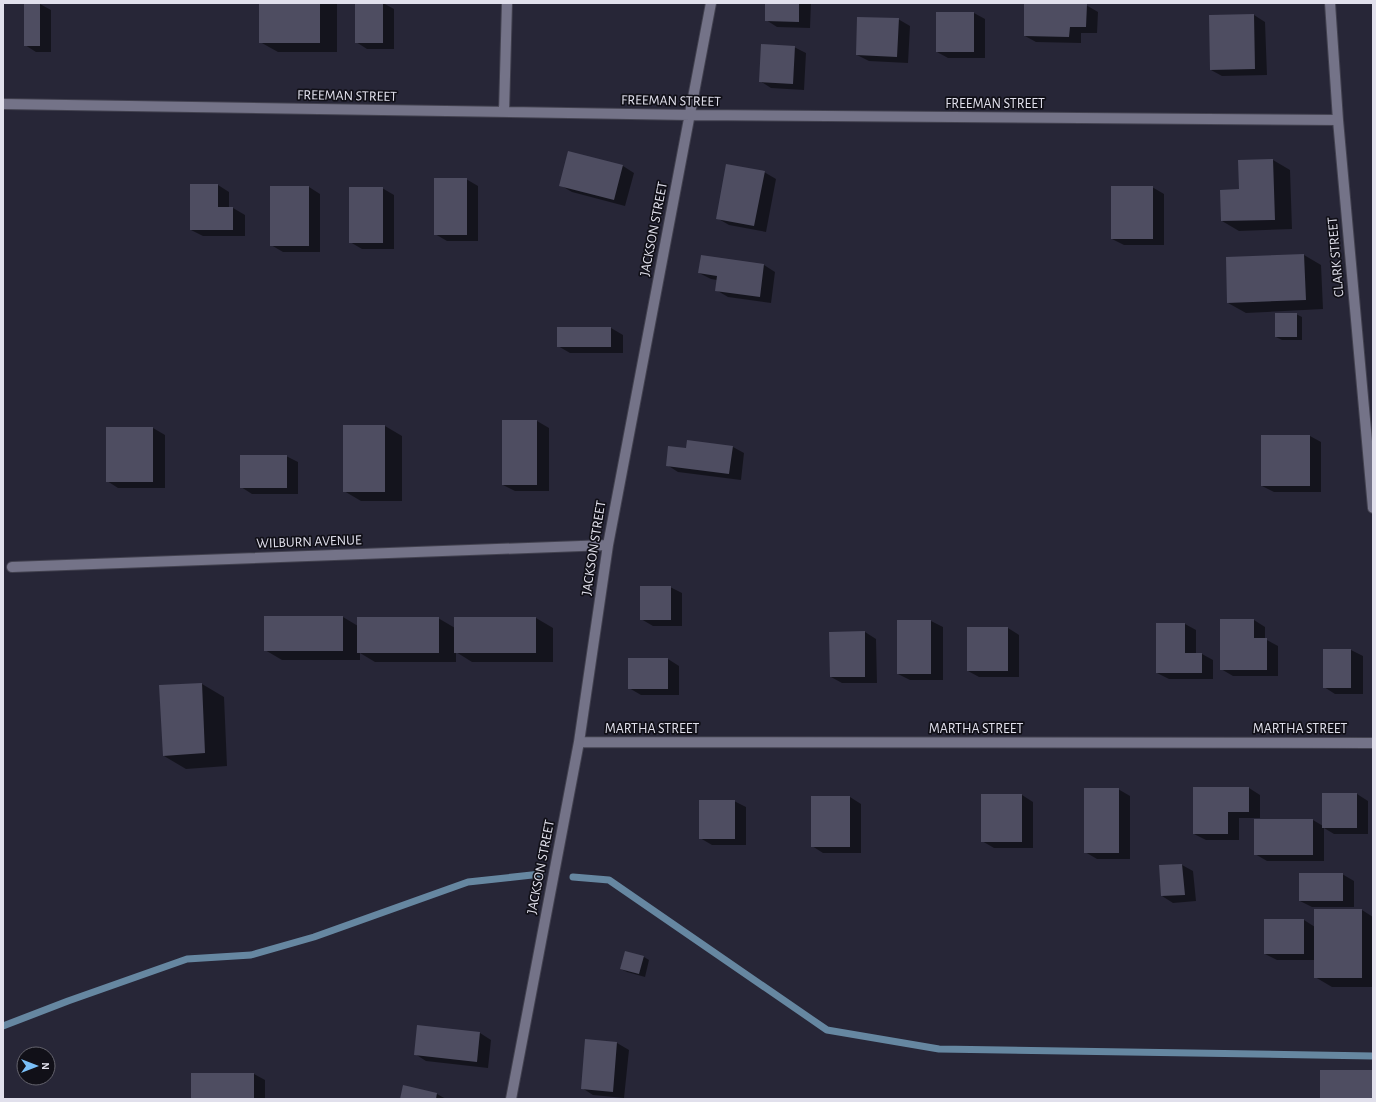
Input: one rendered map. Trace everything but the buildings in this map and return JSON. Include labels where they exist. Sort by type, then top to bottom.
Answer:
[{"type":"street","points":[[504,112],[507,3]]},
{"type":"street","name":"JACKSON STREET","points":[[511,1099],[579,742],[608,545],[711,3]]},
{"type":"street","name":"CLARK STREET","points":[[1330,3],[1338,120],[1373,508]]},
{"type":"street","name":"FREEMAN STREET","points":[[3,104],[690,115],[1338,120]]},
{"type":"street","name":"WILBURN AVENUE","points":[[12,567],[608,545]]},
{"type":"street","name":"MARTHA STREET","points":[[579,742],[1373,743]]},
{"type":"waterway","points":[[3,1026],[68,1001],[187,959],[251,955],[314,937],[468,882],[541,874]]},
{"type":"waterway","points":[[573,877],[609,880],[827,1030],[939,1049],[1373,1056]]}]
